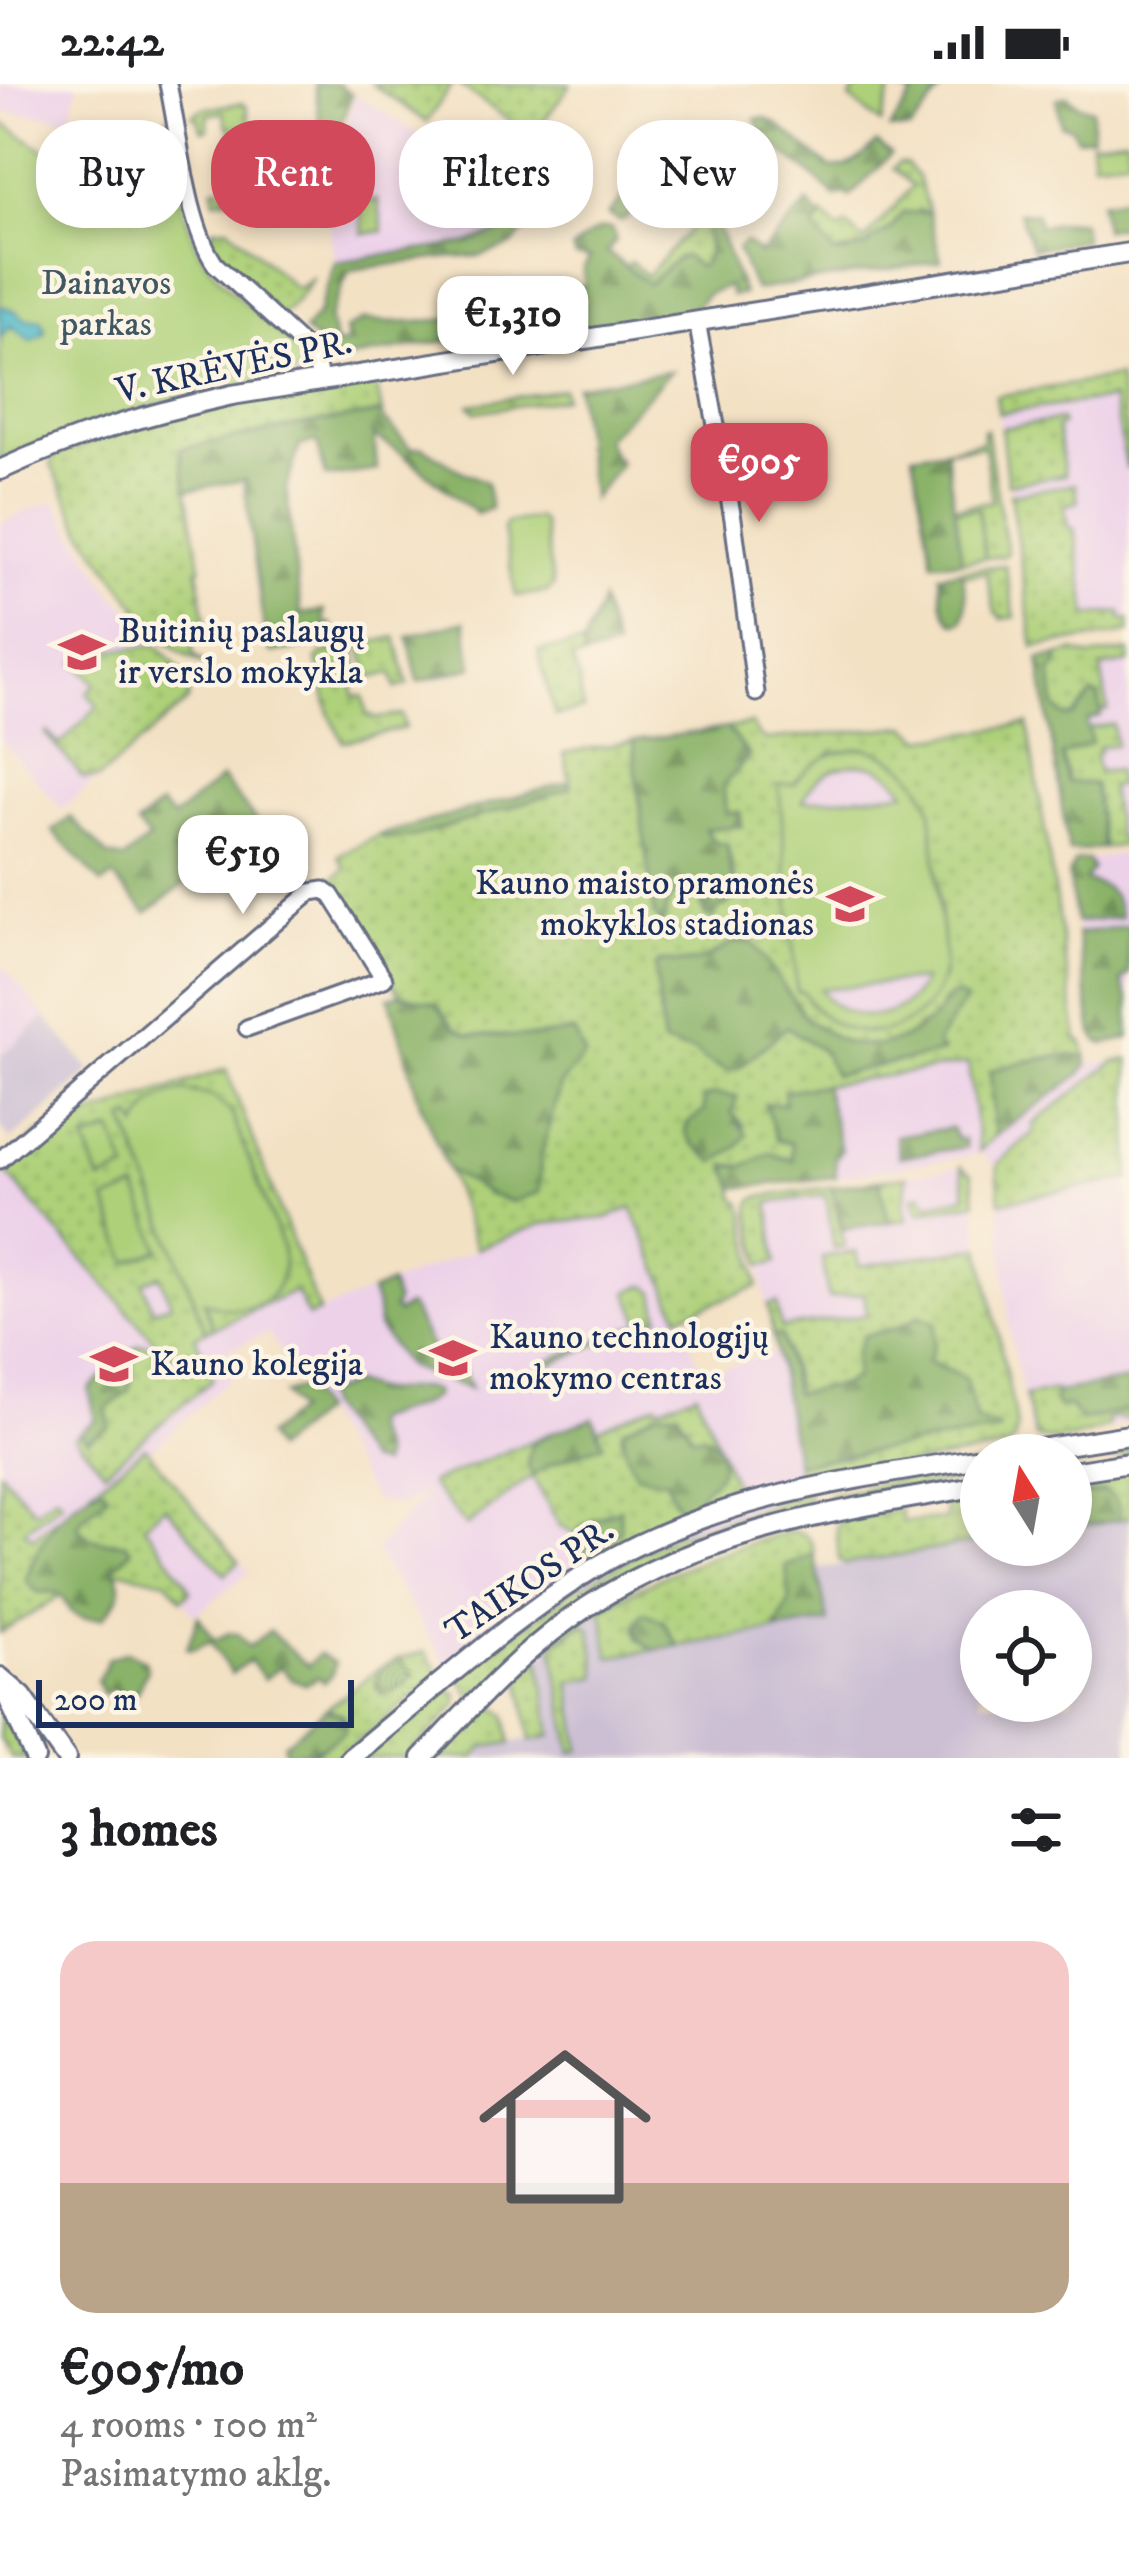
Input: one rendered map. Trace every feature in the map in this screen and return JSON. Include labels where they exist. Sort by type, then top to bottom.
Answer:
[{"type":"main road","name":"V. KRĖVĖS PR.","points":[[0,470],[76,437],[158,412],[321,380],[1129,253]]},
{"type":"main road","points":[[1092,1442],[1129,1435]]},
{"type":"main road","name":"TAIKOS PR.","points":[[350,1758],[542,1605],[616,1557],[713,1515],[776,1495],[960,1462]]},
{"type":"main road","points":[[1092,1469],[1129,1463]]},
{"type":"main road","points":[[820,1513],[818,1502],[827,1484]]},
{"type":"main road","name":"TAIKOS PR.","points":[[422,1758],[531,1649],[604,1595],[652,1570],[723,1541],[820,1513],[960,1490]]},
{"type":"main road","points":[[448,1677],[460,1689],[466,1712]]},
{"type":"main road","points":[[0,1678],[35,1758]]},
{"type":"main road","points":[[0,1678],[22,1696],[66,1758]]},
{"type":"street","points":[[168,84],[206,251],[307,349],[321,380]]},
{"type":"street","points":[[697,321],[733,520],[756,693]]},
{"type":"street","points":[[0,1160],[311,892],[324,890],[384,979],[247,1028]]},
{"type":"shaded area","points":[[0,84],[78,84],[70,118],[0,112]]},
{"type":"shaded area","points":[[356,95],[399,122],[399,228],[504,230],[469,243],[335,262],[330,228],[375,228],[375,120],[348,120]]},
{"type":"shaded area","points":[[1118,377],[1129,448],[1129,633],[1034,647],[996,396]]},
{"type":"shaded area","name":"Buitinių paslaugų ir verslo mokykla","points":[[55,502],[108,586],[179,669],[190,691],[188,701],[62,809],[0,740],[0,524]]},
{"type":"shaded area","points":[[1074,651],[1091,657],[1129,651],[1129,844],[1069,852],[1039,659]]},
{"type":"shaded area","name":"Kauno maisto pramonės mokyklos stadionas","points":[[751,724],[766,740],[908,726],[923,739],[1028,724],[1078,1042],[1083,1042],[1087,1064],[1129,1059],[1129,1423],[1087,1434],[1031,1433],[1009,1330],[997,1168],[979,1152],[836,1177],[736,1188],[734,1197],[681,1208],[623,742]]},
{"type":"shaded area","points":[[1129,852],[1129,1039],[1105,1044],[1093,1033],[1068,875],[1075,862]]},
{"type":"shaded area","points":[[0,963],[46,1017],[0,1056]]},
{"type":"shaded area","points":[[46,1017],[91,1071],[11,1140],[0,1127],[0,1056]]},
{"type":"shaded area","points":[[226,1069],[319,1312],[541,1224],[606,1218],[632,1208],[703,1373],[775,1353],[750,1211],[758,1197],[961,1167],[972,1175],[981,1247],[1017,1428],[796,1464],[804,1482],[449,1668],[375,1551],[428,1490],[401,1505],[374,1500],[268,1333],[224,1351],[232,1377],[149,1451],[249,1572],[195,1615],[168,1581],[121,1571],[75,1615],[61,1597],[0,1633],[0,1159]]},
{"type":"shaded area","points":[[1129,1518],[1129,1758],[474,1758],[484,1747],[551,1736],[540,1657],[630,1592],[765,1538],[805,1532],[818,1569],[960,1545],[960,1566],[1092,1566],[1092,1524]]},
{"type":"green space","points":[[315,84],[338,84],[352,94],[342,120],[319,120]]},
{"type":"green space","points":[[372,84],[452,84],[424,120]]},
{"type":"green space","points":[[458,84],[571,84],[545,120],[508,120]]},
{"type":"green space","points":[[859,84],[892,86],[881,124],[850,99]]},
{"type":"green space","points":[[886,84],[947,84],[910,130],[890,129],[913,95]]},
{"type":"green space","points":[[1067,96],[1092,109],[1092,136],[1077,138],[1071,127],[1060,124],[1057,99]]},
{"type":"green space","points":[[242,103],[250,120],[226,120],[224,112],[208,115],[208,129],[202,130],[192,115]]},
{"type":"green space","name":"Dainavos parkas","points":[[0,121],[36,145],[36,228],[187,228],[187,217],[206,260],[232,291],[309,360],[309,372],[152,406],[0,460]]},
{"type":"green space","points":[[778,125],[829,167],[849,164],[877,143],[891,154],[850,197],[835,197],[780,150]]},
{"type":"green space","points":[[1126,137],[1128,158],[1093,161],[1091,141]]},
{"type":"green space","points":[[899,163],[918,177],[929,213],[919,211],[867,247],[834,254],[813,229],[823,215],[839,230],[846,225],[864,241],[913,186],[893,168]]},
{"type":"green space","points":[[1129,197],[1129,225],[1104,229],[1100,202]]},
{"type":"green space","points":[[375,200],[383,231],[363,234],[362,228],[375,228]]},
{"type":"green space","points":[[808,203],[821,219],[814,229],[835,254],[867,247],[890,230],[903,212],[929,213],[941,261],[755,290],[737,249],[745,242],[760,254]]},
{"type":"green space","points":[[1019,212],[1036,213],[1039,226],[1082,222],[1084,240],[1032,249]]},
{"type":"green space","points":[[213,228],[229,228],[293,286],[299,288],[313,277],[303,293],[278,314],[215,249]]},
{"type":"green space","points":[[527,228],[513,245],[480,256],[348,273],[329,318],[336,346],[347,342],[345,330],[364,320],[442,320],[478,309],[483,334],[329,362],[326,348],[304,331],[318,314],[335,262],[469,243],[504,230]]},
{"type":"green space","points":[[691,228],[706,228],[708,248],[699,267],[677,258],[648,284],[626,267],[631,262],[647,276]]},
{"type":"green space","points":[[706,228],[718,228],[743,294],[731,296],[728,286],[708,293],[693,310],[668,317],[501,342],[495,338],[489,302],[585,286],[583,269],[590,258],[575,256],[572,249],[596,231],[612,229],[616,241],[607,252],[648,284],[684,256],[699,267],[707,253]]},
{"type":"green space","points":[[671,371],[605,439],[620,464],[592,499],[576,386]]},
{"type":"green space","points":[[1118,377],[1129,448],[1127,468],[1112,399],[999,413],[996,396]]},
{"type":"green space","points":[[376,383],[382,413],[180,449],[207,631],[192,640],[193,653],[205,664],[167,643],[84,533],[51,465],[55,455],[138,426],[227,404]]},
{"type":"green space","points":[[563,389],[564,398],[476,412],[470,405]]},
{"type":"green space","points":[[382,413],[411,448],[423,447],[486,482],[491,508],[477,514],[374,436],[377,470],[326,477],[317,442],[300,445],[286,488],[301,614],[324,611],[324,623],[332,624],[329,644],[272,653],[266,645],[244,480],[187,490],[180,449]]},
{"type":"green space","points":[[1061,420],[1057,427],[1065,475],[1008,484],[1001,428]]},
{"type":"green space","points":[[986,429],[1007,553],[985,558],[978,509],[955,511],[955,507],[992,501],[984,446],[940,450],[983,441]]},
{"type":"green space","points":[[946,452],[962,561],[933,562],[913,454]]},
{"type":"green space","points":[[1075,484],[1078,502],[1064,505],[1068,528],[1074,528],[1088,616],[1121,612],[1122,620],[1129,619],[1129,633],[1034,647],[1010,494]]},
{"type":"green space","points":[[978,508],[985,558],[962,561],[955,511]]},
{"type":"green space","points":[[538,518],[543,523],[553,586],[547,592],[516,596],[503,529],[506,523]]},
{"type":"green space","points":[[1005,565],[1015,617],[1002,619],[995,612],[986,572],[962,576],[961,570]]},
{"type":"green space","points":[[961,570],[966,608],[962,621],[955,623],[944,608],[940,575]]},
{"type":"green space","points":[[601,602],[615,648],[584,657],[586,635]]},
{"type":"green space","points":[[465,621],[473,667],[418,682],[408,636]]},
{"type":"green space","points":[[396,637],[408,685],[396,688],[392,673],[370,678],[361,645]]},
{"type":"green space","points":[[582,644],[584,657],[572,660],[583,709],[555,716],[538,651]]},
{"type":"green space","points":[[157,645],[184,678],[188,701],[99,778],[83,778],[46,734],[60,745],[98,706],[87,693],[96,684],[76,662],[89,652]]},
{"type":"green space","points":[[354,646],[361,678],[353,686],[355,697],[363,696],[367,716],[402,715],[405,728],[343,742],[329,713],[317,659],[323,653]]},
{"type":"green space","points":[[1074,651],[1091,657],[1129,651],[1129,663],[1101,668],[1108,710],[1100,711],[1099,696],[1073,717],[1065,717],[1055,707],[1051,672],[1059,656]]},
{"type":"green space","points":[[1059,656],[1051,673],[1055,707],[1065,717],[1073,717],[1092,694],[1098,696],[1101,716],[1087,721],[1091,743],[1062,756],[1068,782],[1094,784],[1103,848],[1069,852],[1039,659]]},
{"type":"green space","points":[[751,724],[766,740],[908,726],[923,739],[1028,724],[1078,1041],[1083,1042],[1086,1057],[1049,1057],[990,1071],[995,1136],[979,1151],[968,1064],[785,1091],[786,1104],[766,1104],[791,1143],[793,1162],[770,1153],[744,1166],[727,1166],[735,1197],[745,1212],[758,1286],[679,1316],[632,1208],[606,1218],[541,1224],[476,1249],[448,1170],[490,1195],[539,1192],[541,1156],[574,1032],[535,1037],[470,1035],[454,1028],[437,1005],[400,994],[332,880],[346,868],[338,856],[380,835],[387,839],[571,787],[564,753],[634,741],[644,827],[668,899],[694,887],[705,915],[738,896],[727,844],[716,843],[704,828],[741,826],[726,813],[723,785],[749,755],[727,728]],"holes":[[[866,748],[907,770],[931,810],[944,953],[941,981],[870,1033],[831,1020],[797,991],[779,786],[794,784],[831,753]],[[747,935],[808,1021],[845,1043],[878,1046],[906,1038],[935,1017],[947,998],[964,1001],[936,1044],[824,1052],[787,1027],[718,1068],[697,1052],[663,1043],[655,966],[705,959]],[[736,1097],[732,1113],[743,1125],[688,1123]]]},
{"type":"green space","points":[[1113,724],[1116,745],[1099,747],[1095,755],[1098,772],[1116,770],[1119,785],[1110,788],[1118,839],[1129,838],[1129,844],[1103,848],[1094,785],[1068,782],[1062,755],[1091,743],[1089,729]]},
{"type":"green space","points":[[727,728],[749,756],[723,786],[726,813],[740,812],[742,826],[705,829],[716,843],[727,844],[738,896],[712,919],[705,915],[699,891],[694,887],[679,891],[662,925],[654,913],[634,741]]},
{"type":"green space","points":[[866,748],[899,763],[915,778],[931,810],[944,963],[936,991],[921,1012],[900,1026],[876,1032],[836,1024],[803,992],[797,992],[779,785],[794,784],[834,753]],"holes":[[[854,764],[884,771],[906,792],[803,801],[823,775]],[[923,980],[903,1005],[875,1016],[845,1010],[820,989]]]},
{"type":"green space","points":[[221,778],[260,825],[147,913],[113,877],[102,884],[53,831],[71,817],[108,856],[125,859],[149,839],[137,825],[160,805],[173,818]]},
{"type":"green space","points":[[569,782],[571,788],[414,837],[386,839],[380,835]]},
{"type":"green space","points":[[1087,860],[1092,868],[1085,881],[1110,892],[1121,917],[1076,923],[1068,875],[1075,862]]},
{"type":"green space","points":[[1129,925],[1129,974],[1121,981],[1129,1001],[1129,1038],[1105,1044],[1093,1033],[1077,934]]},
{"type":"green space","points":[[747,935],[808,1021],[845,1043],[878,1046],[906,1038],[935,1017],[947,998],[957,995],[965,1000],[936,1044],[942,1053],[834,1075],[824,1052],[787,1027],[729,1071],[696,1052],[663,1044],[655,966],[705,959]]},
{"type":"green space","points":[[400,994],[437,1004],[454,1028],[470,1035],[535,1037],[574,1032],[585,1055],[560,1085],[541,1156],[539,1192],[512,1202],[448,1170],[420,1103],[389,997]]},
{"type":"green space","points":[[1068,1055],[1086,1057],[1081,1074],[995,1136],[990,1071]]},
{"type":"green space","points":[[1129,1059],[1129,1179],[1000,1202],[997,1167],[1034,1132],[1033,1124],[1114,1062]]},
{"type":"green space","points":[[226,1069],[319,1312],[308,1317],[296,1291],[213,1328],[203,1300],[269,1298],[283,1268],[282,1247],[231,1113],[196,1092],[171,1094],[137,1128],[125,1121],[206,1331],[195,1337],[206,1361],[179,1363],[157,1344],[0,1166],[40,1133]],"holes":[[[160,1275],[171,1304],[153,1310],[143,1282]]]},
{"type":"green space","points":[[824,1085],[841,1150],[835,1158],[836,1177],[735,1188],[726,1165],[744,1166],[770,1153],[793,1161],[791,1143],[777,1140],[765,1104],[785,1104],[784,1091]]},
{"type":"green space","points":[[184,1091],[212,1096],[231,1112],[282,1247],[283,1266],[273,1293],[263,1302],[237,1309],[204,1301],[213,1328],[206,1331],[125,1120],[133,1117],[138,1127],[155,1102]]},
{"type":"green space","points":[[714,1094],[737,1097],[732,1113],[747,1135],[715,1162],[685,1131],[704,1111],[704,1098]]},
{"type":"green space","points":[[951,1128],[966,1147],[899,1157],[896,1136]]},
{"type":"green space","points":[[112,1131],[127,1170],[100,1181],[85,1141]]},
{"type":"green space","points":[[961,1167],[972,1175],[976,1202],[919,1212],[914,1196],[922,1194],[928,1204],[966,1196]]},
{"type":"green space","points":[[907,1176],[907,1220],[889,1222],[879,1180]]},
{"type":"green space","points":[[879,1180],[889,1222],[843,1229],[831,1187]]},
{"type":"green space","points":[[831,1187],[845,1246],[834,1248],[826,1195],[769,1203],[777,1262],[761,1266],[752,1202],[758,1197]]},
{"type":"green space","points":[[137,1189],[160,1250],[128,1262],[106,1201]]},
{"type":"green space","points":[[981,1247],[1016,1434],[975,1434],[999,1430],[977,1422],[955,1373],[926,1361],[921,1316],[863,1336],[855,1355],[855,1377],[845,1384],[795,1394],[781,1336],[773,1335],[768,1305],[777,1303],[781,1328],[867,1315],[864,1293],[828,1298],[822,1257],[856,1252],[859,1266]]},
{"type":"green space","points":[[390,1284],[396,1302],[393,1309],[397,1313],[411,1308],[434,1353],[459,1362],[471,1389],[406,1366],[378,1327],[371,1292]]},
{"type":"green space","points":[[642,1286],[655,1292],[660,1317],[542,1368],[540,1364],[641,1323],[628,1292]]},
{"type":"green space","points":[[921,1316],[936,1323],[927,1362],[965,1378],[977,1422],[999,1431],[796,1464],[773,1335],[781,1335],[795,1394],[845,1384],[855,1377],[855,1355],[863,1336]]},
{"type":"green space","points":[[148,1345],[174,1367],[209,1368],[213,1379],[105,1471],[74,1437],[80,1432],[88,1440],[134,1358],[126,1354]]},
{"type":"green space","points":[[126,1354],[134,1358],[129,1391],[106,1409],[110,1427],[87,1440],[80,1432],[96,1420],[89,1390]]},
{"type":"green space","points":[[1129,1380],[1129,1410],[1081,1421],[1069,1406],[1055,1403],[1056,1392]]},
{"type":"green space","points":[[353,1383],[379,1391],[415,1388],[435,1392],[418,1406],[372,1421],[381,1465],[367,1462],[327,1407],[323,1395]]},
{"type":"green space","points":[[305,1386],[320,1412],[274,1450],[266,1436],[297,1411],[284,1394]]},
{"type":"green space","points":[[1055,1390],[1055,1403],[1069,1405],[1081,1421],[1129,1410],[1129,1419],[1113,1418],[1107,1421],[1108,1427],[1085,1434],[1034,1434],[1025,1396]]},
{"type":"green space","points":[[696,1392],[738,1493],[735,1501],[593,1560],[582,1552],[612,1539],[610,1511],[581,1527],[576,1539],[560,1526],[532,1476],[466,1526],[430,1483],[553,1432],[531,1446],[533,1475],[603,1444],[598,1429],[657,1403],[659,1407]],"holes":[[[685,1422],[691,1435],[709,1437],[675,1502],[666,1480],[636,1474],[621,1438],[623,1429]]]},
{"type":"green space","points":[[659,1411],[678,1411],[691,1435],[710,1438],[719,1450],[720,1470],[696,1504],[680,1507],[666,1480],[636,1474],[626,1452],[623,1429]]},
{"type":"green space","points":[[593,1418],[603,1444],[548,1465],[533,1476],[527,1465],[531,1445]]},
{"type":"green space","points":[[960,1437],[960,1456],[804,1482],[796,1464]]},
{"type":"green space","points":[[1129,1441],[1129,1456],[1092,1462],[1092,1447]]},
{"type":"green space","points":[[145,1447],[239,1562],[225,1574],[165,1506],[144,1525],[186,1581],[190,1591],[182,1599],[167,1581],[122,1571],[117,1574],[114,1568],[126,1544],[93,1538],[77,1525],[103,1500],[102,1487],[89,1491]]},
{"type":"green space","points":[[960,1468],[960,1479],[830,1505],[829,1494]]},
{"type":"green space","points":[[1129,1470],[1129,1518],[1119,1520],[1120,1510],[1105,1491],[1092,1494],[1092,1476]]},
{"type":"green space","points":[[0,1471],[35,1511],[56,1494],[62,1501],[24,1530],[33,1537],[58,1517],[31,1565],[52,1592],[61,1596],[0,1633]]},
{"type":"green space","points":[[102,1487],[108,1493],[78,1526],[93,1539],[126,1543],[131,1550],[115,1567],[120,1589],[113,1605],[103,1618],[84,1617],[73,1613],[61,1596],[36,1591],[26,1580],[54,1524],[76,1502]]},
{"type":"green space","points":[[1105,1491],[1113,1497],[1119,1520],[1092,1524],[1092,1494]]},
{"type":"green space","points":[[808,1493],[809,1509],[684,1550],[472,1697],[459,1677],[568,1593],[673,1535]]},
{"type":"green space","points":[[960,1500],[960,1545],[845,1564],[839,1560],[836,1526],[844,1519],[900,1510],[902,1522],[946,1519],[944,1502]]},
{"type":"green space","points":[[620,1508],[620,1532],[582,1552],[576,1539],[580,1527]]},
{"type":"green space","points":[[791,1531],[808,1537],[814,1554],[786,1567],[790,1599],[776,1630],[678,1646],[664,1622],[638,1638],[653,1650],[610,1657],[602,1610],[693,1563]]},
{"type":"green space","points":[[814,1554],[828,1622],[776,1630],[790,1599],[786,1567]]},
{"type":"green space","points":[[644,1612],[664,1622],[678,1646],[653,1650],[643,1642],[636,1628]]},
{"type":"green space","points":[[198,1616],[215,1640],[238,1634],[249,1647],[269,1631],[308,1666],[319,1654],[335,1663],[332,1675],[324,1682],[319,1677],[305,1684],[280,1666],[264,1679],[249,1660],[231,1674],[210,1641],[187,1648]]},
{"type":"green space","points":[[583,1623],[591,1629],[598,1677],[570,1682],[581,1750],[572,1752],[553,1646]]},
{"type":"green space","points":[[127,1652],[145,1660],[147,1669],[136,1693],[121,1699],[114,1688],[103,1694],[97,1681],[107,1659]]},
{"type":"green space","points":[[425,1652],[438,1677],[337,1758],[308,1758],[345,1730],[342,1714],[326,1709],[378,1669],[376,1686],[392,1692],[413,1674],[398,1659]]},
{"type":"green space","points":[[540,1657],[552,1736],[531,1740],[520,1678]]},
{"type":"green space","points":[[398,1659],[413,1673],[411,1678],[383,1695],[376,1686],[378,1669]]},
{"type":"green space","points":[[444,1690],[458,1695],[457,1705],[407,1758],[362,1758],[423,1706]]},
{"type":"green space","points":[[0,1707],[26,1758],[11,1758],[0,1738]]},
{"type":"green space","points":[[496,1707],[506,1715],[511,1743],[484,1747],[474,1758],[437,1758],[485,1710]]},
{"type":"green space","points":[[326,1709],[342,1714],[345,1731],[310,1752],[285,1752],[284,1744]]},
{"type":"water","points":[[0,306],[25,319],[41,319],[44,333],[31,341],[11,326],[0,338]]},
{"type":"place","name":"Buitinių paslaugų ir verslo mokykla","points":[[82,652]]},
{"type":"place","name":"Kauno maisto pramonės mokyklos stadionas","points":[[850,904]]},
{"type":"place","name":"Kauno technologijų mokymo centras","points":[[453,1358]]},
{"type":"place","name":"Kauno kolegija","points":[[114,1364]]}]
